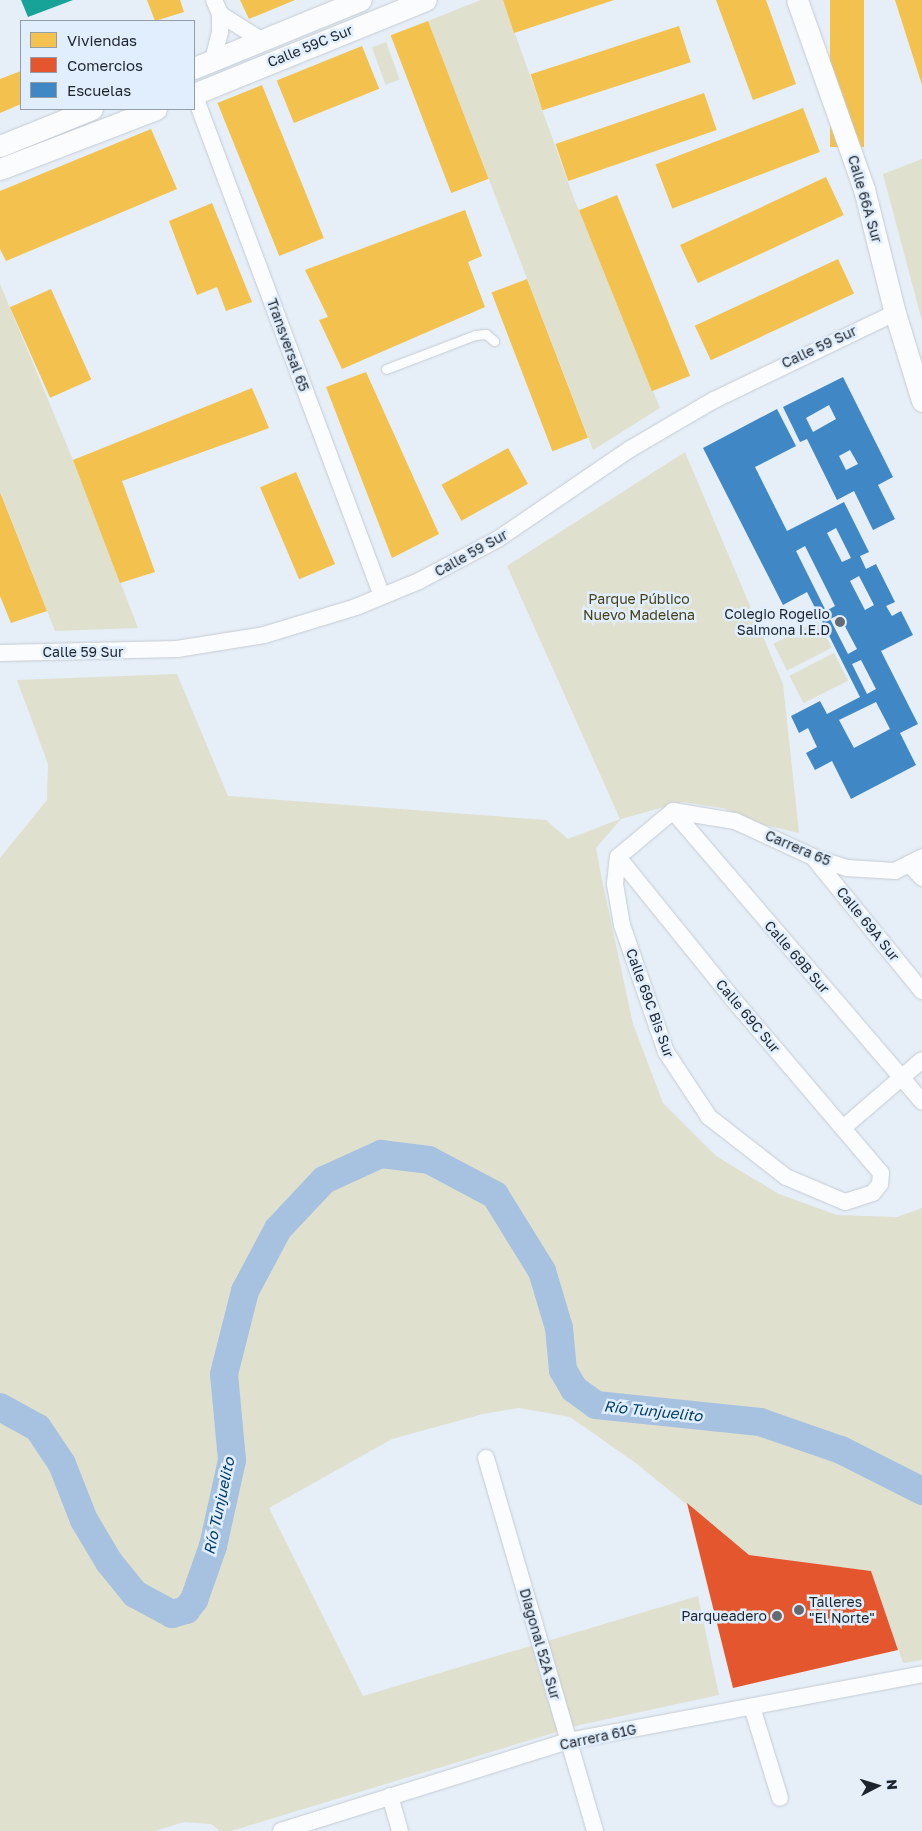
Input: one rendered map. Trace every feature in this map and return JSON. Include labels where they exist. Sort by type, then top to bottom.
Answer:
[{"type":"street","name":"Calle 59C Sur","points":[[203,64],[361,0]]},
{"type":"street","name":"Calle 59C Sur","points":[[195,94],[426,0]]},
{"type":"street","name":"Calle 66A Sur","points":[[797,0],[864,189],[895,313],[922,402]]},
{"type":"street","points":[[217,7],[261,40]]},
{"type":"street","points":[[203,64],[219,44],[217,7]]},
{"type":"street","name":"Transversal 65","points":[[195,97],[382,596]]},
{"type":"street","points":[[0,146],[90,110]]},
{"type":"street","points":[[0,169],[153,110]]},
{"type":"street","name":"Calle 59 Sur","points":[[0,652],[140,652],[220,643],[298,625],[382,596],[419,581],[498,539],[630,449],[714,400],[895,313]]},
{"type":"street","points":[[618,857],[673,812]]},
{"type":"street","name":"Carrera 65","points":[[673,812],[734,821],[813,857],[848,868],[870,871],[895,871],[916,861]]},
{"type":"street","name":"Calle 69B Sur","points":[[673,812],[922,1102]]},
{"type":"street","name":"Calle 69C Sur","points":[[618,857],[881,1173]]},
{"type":"street","name":"Calle 69C Bis Sur","points":[[618,857],[615,884],[622,925],[662,1043],[686,1085],[709,1117],[786,1177],[836,1200],[845,1202],[867,1197],[880,1184],[881,1173]]},
{"type":"street","name":"Calle 69A Sur","points":[[813,857],[922,992]]},
{"type":"street","points":[[916,861],[922,878]]},
{"type":"street","points":[[843,1128],[922,1060]]},
{"type":"street","name":"Diagonal 52A Sur","points":[[486,1458],[595,1831]]},
{"type":"street","name":"Carrera 61G","points":[[281,1831],[569,1741],[922,1674]]},
{"type":"street","points":[[752,1707],[780,1798]]},
{"type":"street","points":[[390,1796],[400,1831]]},
{"type":"lane","points":[[386,369],[475,335],[486,334],[494,341]]},
{"type":"green space","points":[[481,0],[503,0],[573,196],[660,408],[593,450],[428,21]]},
{"type":"green space","points":[[386,42],[400,80],[386,85],[372,47]]},
{"type":"green space","points":[[922,159],[922,321],[883,174]]},
{"type":"green space","points":[[0,284],[73,460],[138,628],[55,631],[0,491]]},
{"type":"green space","name":"Parque Público Nuevo Madelena","points":[[685,452],[783,684],[799,833],[761,824],[723,808],[682,802],[621,819],[596,848],[602,880],[633,1024],[663,1103],[716,1156],[779,1194],[837,1215],[897,1217],[922,1208],[922,1660],[903,1663],[871,1571],[749,1555],[637,1464],[570,1417],[519,1408],[483,1414],[392,1439],[269,1508],[363,1696],[698,1596],[719,1695],[580,1725],[231,1831],[220,1831],[211,1824],[184,1822],[155,1831],[0,1831],[0,858],[47,800],[48,764],[17,680],[177,674],[228,796],[546,820],[568,839],[620,819],[507,566]]},
{"type":"green space","points":[[818,621],[832,648],[787,670],[773,644]]},
{"type":"green space","points":[[834,653],[848,681],[804,703],[789,676]]},
{"type":"building: Viviendas","points":[[147,0],[180,0],[184,12],[155,20]]},
{"type":"building: Viviendas","points":[[240,0],[295,0],[249,19]]},
{"type":"building: Viviendas","points":[[503,0],[614,0],[514,33]]},
{"type":"building: Viviendas","points":[[716,0],[766,0],[796,84],[753,100]]},
{"type":"building: Viviendas","points":[[830,0],[864,0],[864,147],[830,147]]},
{"type":"building: Viviendas","points":[[895,0],[922,0],[922,85]]},
{"type":"building: Viviendas","points":[[428,21],[489,179],[451,193],[391,35]]},
{"type":"building: Viviendas","points":[[679,26],[691,62],[542,110],[531,74]]},
{"type":"building: Viviendas","points":[[362,46],[379,89],[294,123],[277,80]]},
{"type":"building: Viviendas","points":[[20,71],[20,104],[0,113],[0,79]]},
{"type":"building: Viviendas","points":[[262,85],[324,238],[279,256],[217,103]]},
{"type":"building: Viviendas","points":[[704,93],[717,130],[568,181],[556,144]]},
{"type":"building: Viviendas","points":[[803,108],[820,152],[672,209],[655,165]]},
{"type":"building: Viviendas","points":[[151,129],[177,189],[6,261],[0,249],[0,191]]},
{"type":"building: Viviendas","points":[[826,177],[844,215],[698,283],[680,245]]},
{"type":"building: Viviendas","points":[[617,195],[690,376],[652,391],[579,210]]},
{"type":"building: Viviendas","points":[[212,203],[252,302],[226,311],[217,287],[197,295],[169,221]]},
{"type":"building: Viviendas","points":[[465,210],[482,256],[468,262],[485,307],[342,369],[319,320],[328,317],[305,270]]},
{"type":"building: Viviendas","points":[[838,259],[854,293],[711,360],[695,326]]},
{"type":"building: Viviendas","points":[[527,279],[588,438],[552,451],[492,293]]},
{"type":"building: Viviendas","points":[[51,289],[91,379],[50,398],[10,307]]},
{"type":"building: Viviendas","points":[[366,372],[439,534],[392,558],[326,387]]},
{"type":"building: Viviendas","points":[[252,388],[269,428],[122,481],[155,572],[120,583],[73,460]]},
{"type":"building: Viviendas","points":[[508,448],[528,484],[461,521],[442,485]]},
{"type":"building: Viviendas","points":[[296,472],[335,564],[299,579],[260,487]]},
{"type":"building: Viviendas","points":[[0,492],[47,611],[11,623],[0,596]]},
{"type":"building: Comercios","name":"Talleres \"El Norte\"","points":[[687,1503],[749,1555],[871,1571],[898,1650],[733,1688]]},
{"type":"building: Escuelas","points":[[843,377],[893,477],[878,485],[895,519],[873,530],[854,491],[837,500],[807,439],[800,442],[783,407]],"holes":[[[829,405],[836,419],[813,432],[806,418]],[[850,450],[858,464],[846,470],[839,456]]]},
{"type":"building: Escuelas","points":[[777,409],[796,446],[755,467],[787,531],[844,502],[869,552],[860,556],[866,569],[876,564],[895,602],[886,606],[892,616],[901,611],[913,635],[881,651],[918,724],[900,733],[916,765],[851,799],[832,761],[815,770],[806,753],[817,747],[808,728],[799,733],[791,716],[820,701],[827,714],[860,697],[807,592],[783,605],[703,448]],"holes":[[[836,528],[851,558],[842,562],[827,533]],[[805,546],[835,606],[826,611],[796,551]],[[859,576],[874,605],[865,610],[850,581]],[[839,615],[857,649],[848,654],[830,619]],[[861,660],[876,689],[867,694],[852,664]],[[876,702],[890,729],[854,748],[839,720]]]},
{"type":"building: Público","points":[[21,0],[73,0],[28,17]]},
{"type":"waterway","name":"Río Tunjuelito","points":[[0,1407],[38,1428],[62,1464],[84,1520],[109,1562],[135,1594],[172,1614],[186,1610],[194,1600],[213,1546],[232,1460],[224,1374],[245,1291],[278,1229],[324,1180],[381,1154],[429,1160],[495,1195],[542,1271],[559,1328],[563,1370],[574,1389],[596,1405],[760,1422],[841,1450],[922,1491]]},
{"type":"place","name":"Colegio Rogelio Salmona I.E.D","points":[[840,622]]},
{"type":"place","name":"Talleres \"El Norte\"","points":[[799,1610]]},
{"type":"place","name":"Parqueadero","points":[[777,1616]]}]
